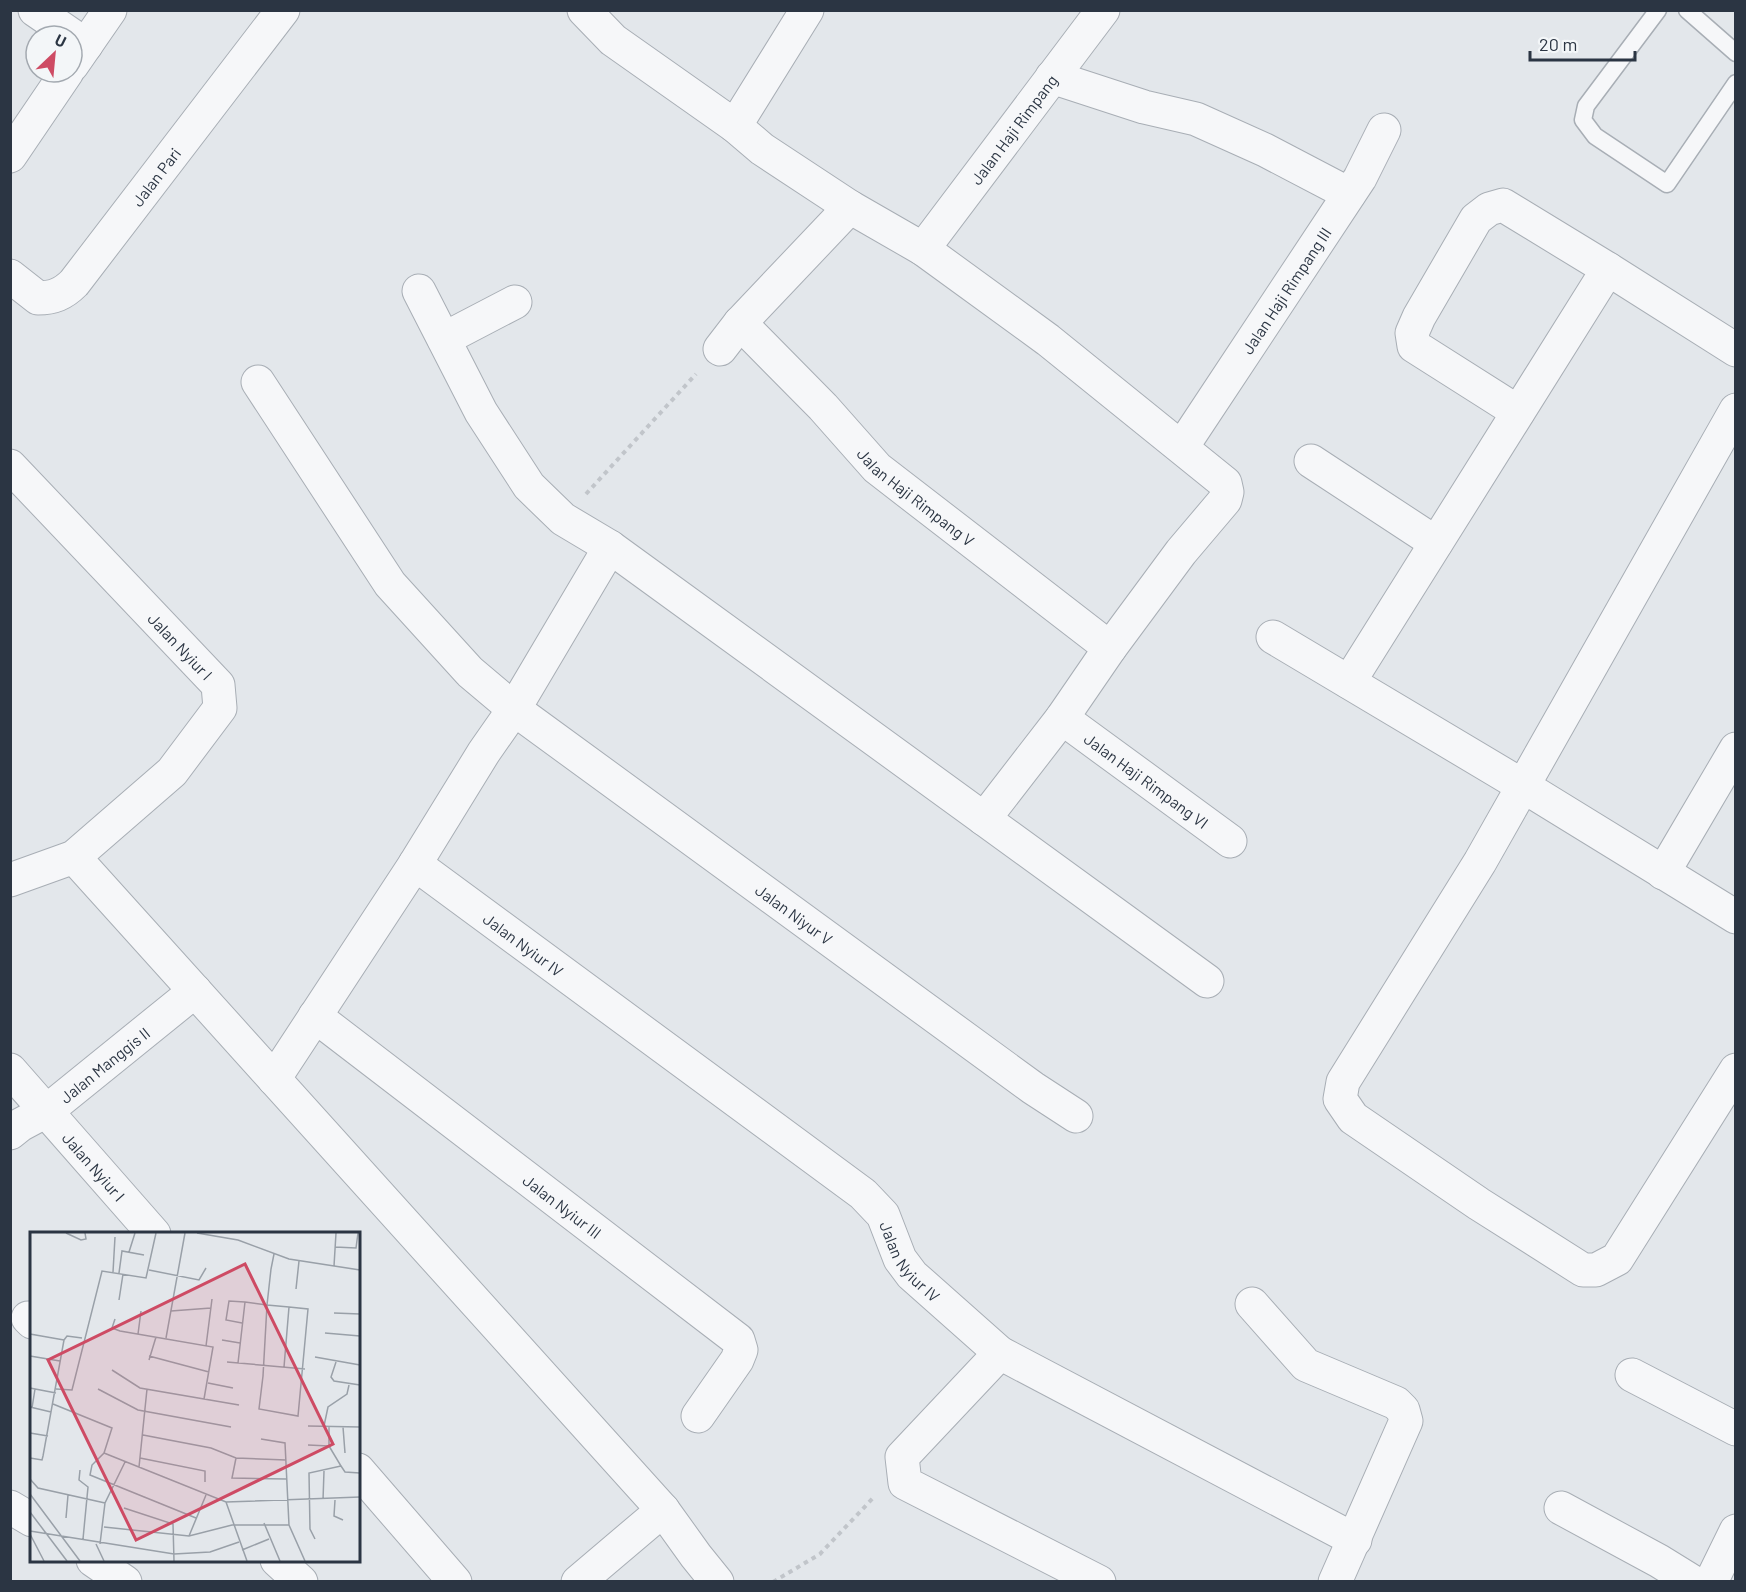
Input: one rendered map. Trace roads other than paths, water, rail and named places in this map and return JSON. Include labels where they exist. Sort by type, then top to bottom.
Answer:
[{"type":"street","points":[[35,10],[49,24]]},
{"type":"street","points":[[84,48],[110,10]]},
{"type":"street","name":"Jalan Pari","points":[[10,276],[38,298],[57,296],[74,284],[283,10]]},
{"type":"street","points":[[584,10],[613,40],[735,126],[762,149],[850,207],[923,249],[1048,340],[1224,483],[1227,492],[1225,500],[1181,552],[1062,718],[984,819]]},
{"type":"street","points":[[735,126],[807,10]]},
{"type":"street","name":"Jalan Haji Rimpang","points":[[923,249],[1103,10]]},
{"type":"street","points":[[1052,77],[1144,107],[1196,119],[1265,150],[1349,194]]},
{"type":"street","points":[[10,156],[60,84]]},
{"type":"street","name":"Jalan Haji Rimpang III","points":[[1182,447],[1349,194],[1384,130]]},
{"type":"street","points":[[1518,412],[1414,346],[1412,333],[1476,219],[1489,209],[1503,205],[1736,350]]},
{"type":"street","points":[[720,349],[740,322],[850,207]]},
{"type":"street","points":[[1349,682],[1608,269]]},
{"type":"street","points":[[420,291],[481,412],[529,486],[563,519],[610,547],[1207,981]]},
{"type":"street","points":[[444,339],[515,302]]},
{"type":"street","name":"Jalan Haji Rimpang V","points":[[740,322],[823,407],[877,468],[1110,648]]},
{"type":"street","name":"Jalan Niyur V","points":[[258,382],[390,584],[470,672],[514,709],[1034,1088],[1076,1116]]},
{"type":"street","points":[[1736,410],[1480,862],[1343,1082],[1340,1099],[1353,1118],[1479,1204],[1583,1270],[1596,1270],[1617,1259],[1736,1070]]},
{"type":"street","points":[[1311,462],[1436,543]]},
{"type":"street","name":"Jalan Nyiur I","points":[[10,466],[219,685],[220,708],[172,772],[74,857],[10,880]]},
{"type":"street","points":[[274,1079],[514,709],[610,547]]},
{"type":"street","points":[[1273,637],[1523,786],[1736,917]]},
{"type":"street","name":"Jalan Haji Rimpang VI","points":[[1062,718],[1230,841]]},
{"type":"street","points":[[1663,873],[1736,749]]},
{"type":"street","points":[[74,857],[663,1510],[717,1581]]},
{"type":"street","name":"Jalan Nyiur IV","points":[[415,864],[863,1194],[883,1215],[900,1259],[912,1275],[1000,1353],[1354,1540]]},
{"type":"street","name":"Jalan Manggis II","points":[[10,1133],[48,1110],[195,991]]},
{"type":"street","name":"Jalan Nyiur III","points":[[315,1016],[738,1340],[741,1350],[737,1360],[698,1416]]},
{"type":"street","name":"Jalan Nyiur I","points":[[10,1070],[48,1110],[153,1232]]},
{"type":"street","points":[[1252,1304],[1306,1365],[1396,1403],[1403,1410],[1406,1421],[1335,1581]]},
{"type":"street","points":[[1000,1353],[902,1457],[905,1483],[1099,1581]]},
{"type":"street","points":[[1632,1375],[1736,1430]]},
{"type":"street","points":[[360,1472],[455,1581]]},
{"type":"street","points":[[10,1507],[30,1519]]},
{"type":"street","points":[[1561,1508],[1693,1581]]},
{"type":"street","points":[[578,1581],[663,1510]]},
{"type":"street","points":[[1711,1581],[1736,1531]]},
{"type":"street","points":[[96,1562],[125,1581]]},
{"type":"lane","points":[[1658,10],[1586,106],[1583,120],[1595,136],[1666,184],[1736,83]]},
{"type":"lane","points":[[1688,10],[1736,53]]}]
